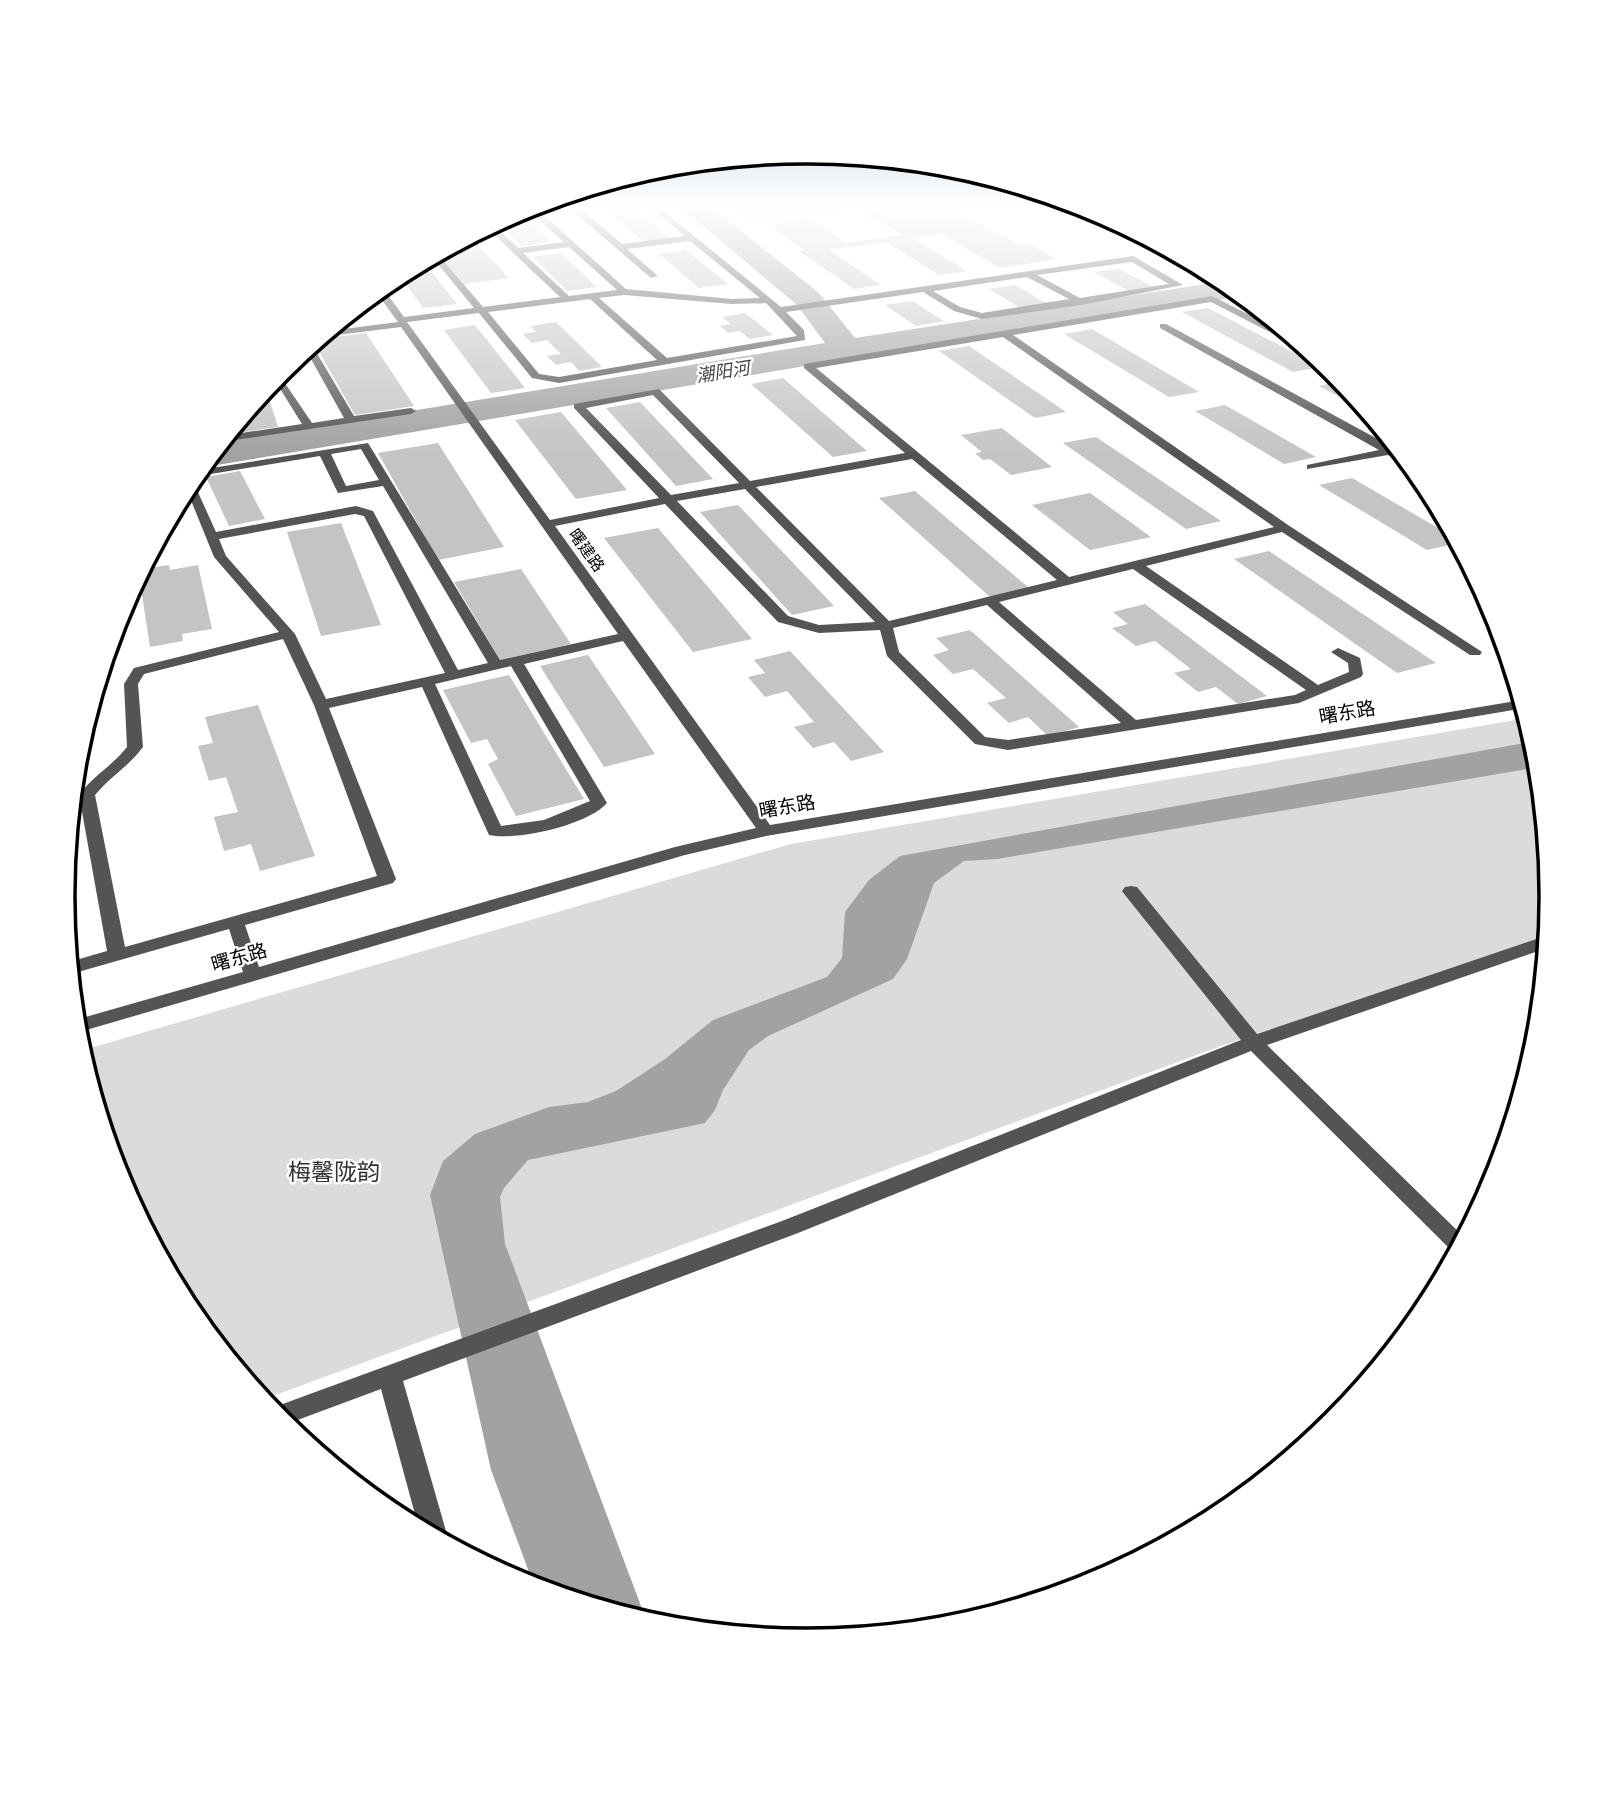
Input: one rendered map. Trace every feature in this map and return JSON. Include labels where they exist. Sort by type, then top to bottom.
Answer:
[{"type":"street","points":[[462,288],[536,376],[559,380],[802,338],[802,332],[753,288]]},
{"type":"street","points":[[555,288],[567,299]]},
{"type":"street","points":[[619,288],[624,292]]},
{"type":"street","points":[[779,310],[933,288]]},
{"type":"street","points":[[1054,288],[1110,316]]},
{"type":"street","points":[[924,289],[957,309],[982,316],[1163,288]]},
{"type":"street","points":[[342,332],[481,310],[624,292],[650,292],[730,302],[768,300]]},
{"type":"street","points":[[592,296],[665,362]]},
{"type":"street","name":"曙建路","points":[[386,299],[766,831]]},
{"type":"street","points":[[1067,582],[808,366],[1212,299],[1266,327]]},
{"type":"street","points":[[1163,326],[1383,444]]},
{"type":"street","points":[[1004,333],[1284,528],[1475,652]]},
{"type":"street","points":[[314,356],[351,420]]},
{"type":"street","points":[[283,386],[309,426]]},
{"type":"street","points":[[1284,528],[886,626],[819,629],[783,619],[665,500],[578,407],[655,391],[886,626],[892,653],[980,741],[1008,746],[1299,699],[1356,674],[1355,662],[1338,652]]},
{"type":"street","points":[[238,437],[411,411]]},
{"type":"street","points":[[213,471],[364,445],[496,665]]},
{"type":"street","points":[[324,452],[342,491],[386,482]]},
{"type":"street","points":[[1311,467],[1389,452]]},
{"type":"street","points":[[547,524],[913,455]]},
{"type":"street","points":[[79,965],[387,879],[321,705],[288,634],[219,558],[195,496]]},
{"type":"street","points":[[212,537],[356,510],[369,514],[453,675]]},
{"type":"street","points":[[1136,565],[1317,691]]},
{"type":"street","points":[[990,601],[1133,725]]},
{"type":"street","points":[[117,955],[87,795],[99,780],[122,764],[135,747],[131,684],[139,671],[288,634]]},
{"type":"street","points":[[321,705],[627,636]]},
{"type":"street","points":[[427,681],[495,831],[513,833],[587,811],[599,803],[515,661]]},
{"type":"street","name":"曙东路","points":[[87,1023],[681,851],[766,831],[1515,705]]},
{"type":"street","points":[[1131,891],[1253,1042],[1453,1241]]},
{"type":"street","points":[[235,921],[253,975]]},
{"type":"street","points":[[288,1412],[790,1227],[1253,1042],[1538,944]]},
{"type":"street","points":[[389,1375],[431,1525]]},
{"type":"green space","name":"梅馨陇韵","points":[[1518,720],[1526,754],[1538,849],[1538,939],[1221,1046],[273,1396],[227,1342],[173,1263],[131,1177],[114,1132],[91,1048],[791,844]]},
{"type":"shaded area","points":[[1523,743],[1526,754],[1528,769],[997,859],[964,861],[934,883],[907,959],[893,979],[768,1036],[749,1050],[705,1123],[528,1160],[504,1188],[500,1197],[505,1244],[642,1610],[572,1590],[530,1574],[491,1470],[430,1195],[443,1161],[475,1134],[549,1107],[588,1102],[616,1091],[665,1059],[713,1020],[827,977],[842,958],[845,912],[869,880],[900,856]]},
{"type":"building","points":[[408,288],[444,288],[457,304],[423,308]]},
{"type":"building","points":[[564,288],[592,288],[567,291]]},
{"type":"building","points":[[1020,288],[1048,304],[1022,309],[989,289]]},
{"type":"building","points":[[1123,288],[1150,288],[1129,291]]},
{"type":"building","points":[[912,301],[944,321],[916,326],[885,305]]},
{"type":"building","points":[[1208,308],[1301,357],[1314,368],[1293,372],[1182,312]]},
{"type":"building","points":[[745,313],[773,335],[750,339],[740,331],[728,333],[720,326],[731,324],[722,317]]},
{"type":"building","points":[[556,322],[602,367],[579,371],[571,362],[556,365],[547,356],[561,354],[547,340],[532,343],[523,334],[536,332],[530,326]]},
{"type":"building","points":[[475,325],[525,388],[491,393],[444,330]]},
{"type":"building","points":[[1092,329],[1199,392],[1169,397],[1064,334]]},
{"type":"building","points":[[366,333],[414,406],[355,415],[319,352],[336,337]]},
{"type":"building","points":[[969,346],[1066,412],[1035,418],[939,351]]},
{"type":"building","points":[[783,378],[867,451],[833,457],[751,384]]},
{"type":"building","points":[[1330,384],[1344,399],[1319,386]]},
{"type":"building","points":[[270,401],[278,427],[242,432]]},
{"type":"building","points":[[640,402],[713,479],[676,486],[606,408]]},
{"type":"building","points":[[1225,405],[1316,457],[1284,464],[1195,411]]},
{"type":"building","points":[[561,412],[627,490],[576,499],[515,420]]},
{"type":"building","points":[[1002,428],[1052,467],[1011,475],[990,459],[983,460],[975,453],[982,452],[961,435]]},
{"type":"building","points":[[1096,437],[1221,521],[1186,529],[1063,443]]},
{"type":"building","points":[[438,443],[504,547],[438,560],[378,453]]},
{"type":"building","points":[[240,471],[265,519],[229,526],[207,479]]},
{"type":"building","points":[[1352,478],[1442,530],[1450,545],[1427,550],[1319,485]]},
{"type":"building","points":[[915,491],[1029,588],[990,597],[879,498]]},
{"type":"building","points":[[1090,493],[1151,537],[1090,550],[1032,505]]},
{"type":"building","points":[[738,505],[834,606],[792,615],[700,512]]},
{"type":"building","points":[[341,523],[381,625],[321,636],[287,532]]},
{"type":"building","points":[[658,528],[752,639],[693,652],[604,538]]},
{"type":"building","points":[[1269,551],[1436,663],[1397,673],[1234,559]]},
{"type":"building","points":[[169,565],[170,570],[198,565],[212,629],[182,634],[183,641],[150,647],[142,593],[154,567]]},
{"type":"building","points":[[521,569],[571,644],[500,660],[454,582]]},
{"type":"building","points":[[1145,604],[1267,696],[1238,704],[1216,687],[1198,692],[1174,673],[1191,669],[1155,641],[1136,646],[1112,628],[1128,624],[1113,612]]},
{"type":"building","points":[[970,630],[1079,727],[1048,736],[1028,717],[1009,723],[987,703],[1006,698],[973,669],[953,674],[933,655],[949,650],[936,638]]},
{"type":"building","points":[[790,651],[884,752],[851,761],[834,742],[813,748],[794,727],[814,722],[787,691],[765,697],[748,677],[765,673],[754,660]]},
{"type":"building","points":[[588,655],[655,754],[604,767],[540,666]]},
{"type":"building","points":[[509,675],[584,799],[516,816],[488,764],[498,759],[487,739],[471,743],[443,690]]},
{"type":"building","points":[[258,705],[315,856],[260,871],[251,844],[224,851],[214,817],[238,812],[226,777],[209,781],[198,746],[213,743],[205,717]]},
{"type":"waterway","points":[[795,288],[808,299],[847,349]]},
{"type":"waterway","name":"潮阳河","points":[[847,349],[1219,291]]},
{"type":"waterway","name":"潮阳河","points":[[226,453],[847,349]]}]
